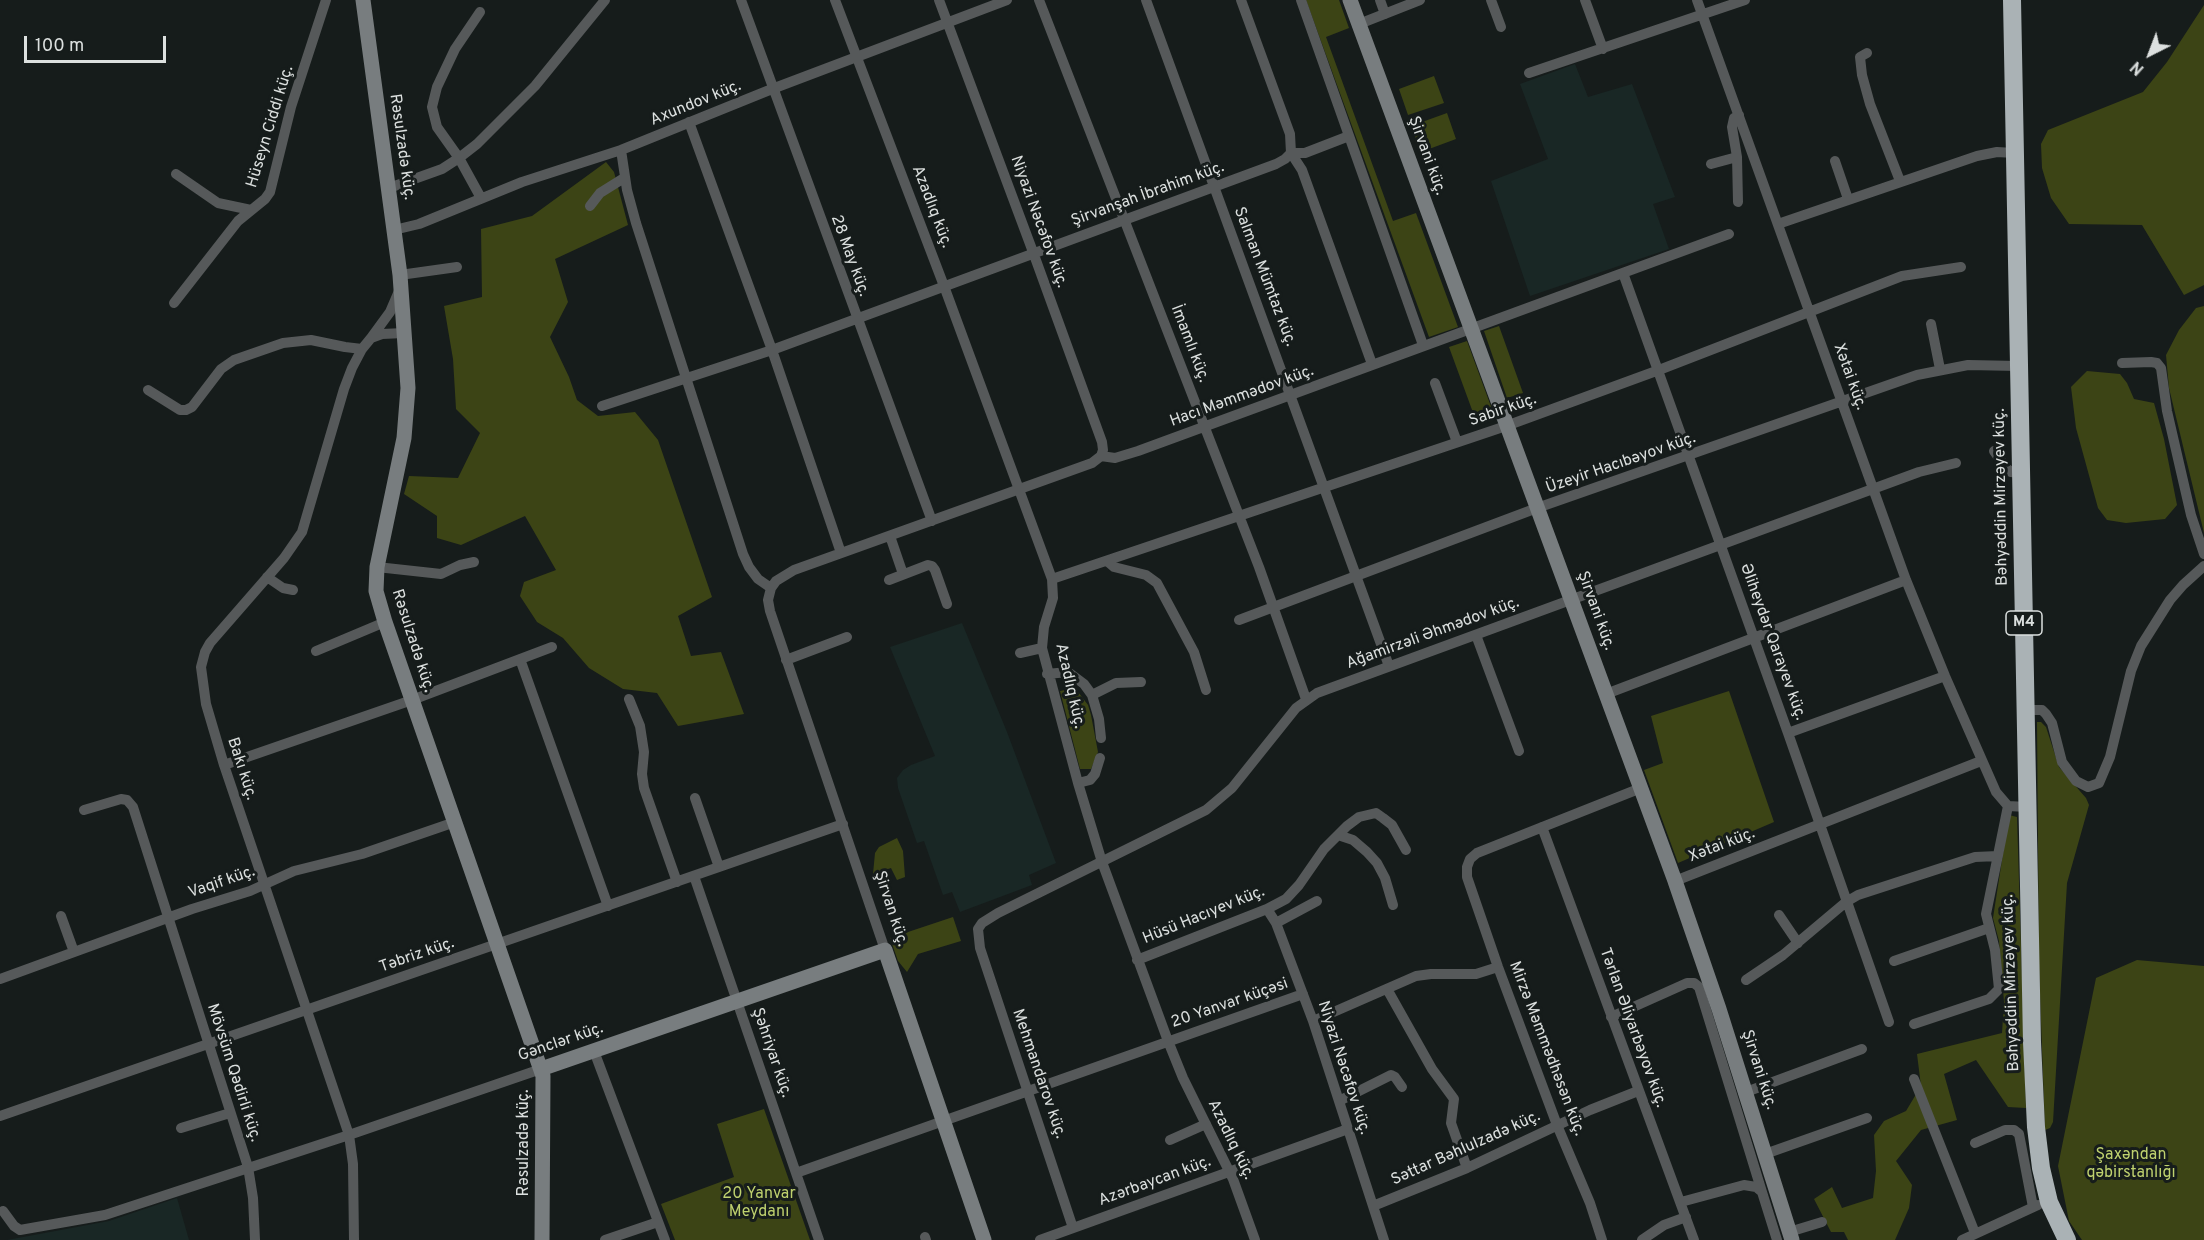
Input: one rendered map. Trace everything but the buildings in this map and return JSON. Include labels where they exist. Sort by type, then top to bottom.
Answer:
[{"type":"highway","name":"Bəhyəddin Mirzəyev küç.","points":[[2012,0],[2029,961],[2036,1127],[2041,1168],[2041,1204],[2067,1240]]},
{"type":"street","name":"Hüseyn Ciddi küç.","points":[[174,303],[231,230],[270,192],[291,107],[326,0]]},
{"type":"street","name":"Rəsulzadə küç.","points":[[363,0],[400,280],[407,411],[404,438],[376,567],[376,591],[541,1069],[543,1084],[542,1240]]},
{"type":"street","points":[[389,188],[428,175],[459,159],[535,87],[605,0]]},
{"type":"street","name":"28 May küç.","points":[[741,0],[932,521]]},
{"type":"street","name":"Azadlıq küç.","points":[[836,0],[1052,579],[1054,591],[1044,627],[1042,648],[1047,674],[1102,862],[1168,1041],[1183,1078],[1230,1171],[1255,1240]]},
{"type":"street","name":"Niyazi Nəcəfov küç.","points":[[939,0],[1034,252],[1102,442],[1101,456]]},
{"type":"street","name":"Axundov küç.","points":[[394,231],[419,224],[522,182],[621,150],[772,89],[1007,0]]},
{"type":"street","name":"İmamlı küç.","points":[[1039,0],[1274,608],[1306,699]]},
{"type":"street","name":"Salman Mümtaz küç.","points":[[1146,0],[1389,666]]},
{"type":"street","points":[[1241,0],[1290,134],[1291,153],[1302,170],[1372,364]]},
{"type":"street","points":[[1301,0],[1423,345]]},
{"type":"street","name":"Şirvani küç.","points":[[1350,0],[1675,881],[1746,1092],[1765,1154],[1786,1237]]},
{"type":"street","points":[[1380,0],[1385,14]]},
{"type":"street","points":[[1359,24],[1420,0]]},
{"type":"street","points":[[1491,0],[1501,27]]},
{"type":"street","points":[[1585,0],[1603,49]]},
{"type":"street","name":"Xətai küç.","points":[[1697,0],[1906,580],[1981,761],[1996,792],[2008,806]]},
{"type":"street","points":[[1530,73],[1745,0]]},
{"type":"street","points":[[480,12],[455,49],[433,99],[437,127],[459,159],[481,198]]},
{"type":"street","points":[[1867,53],[1860,57],[1862,75],[1870,104],[1900,181]]},
{"type":"street","points":[[1738,202],[1737,157],[1732,127],[1734,118],[1739,115]]},
{"type":"street","points":[[688,122],[772,350],[841,554]]},
{"type":"street","name":"Şirvanşah İbrahim küç.","points":[[602,406],[772,350],[1276,164],[1286,159],[1291,153],[1305,153],[1349,136]]},
{"type":"street","points":[[621,150],[624,178],[636,224],[743,554],[758,579],[771,588]]},
{"type":"street","points":[[1778,224],[1986,153],[2014,153]]},
{"type":"street","points":[[1711,164],[1737,157]]},
{"type":"street","points":[[1835,161],[1848,199]]},
{"type":"street","points":[[176,174],[218,203],[251,210]]},
{"type":"street","points":[[590,206],[600,193],[624,178]]},
{"type":"street","name":"Hacı Məmmədov küç.","points":[[771,588],[776,581],[795,570],[1092,463],[1101,456],[1115,458],[1126,455],[1729,234]]},
{"type":"street","points":[[400,280],[457,267]]},
{"type":"street","name":"Sabir küç.","points":[[1052,579],[1506,426],[1810,313],[1902,276],[1961,267]]},
{"type":"street","name":"Əliheydər Qarayev küç.","points":[[1623,273],[1889,1022]]},
{"type":"street","name":"Bakı küç.","points":[[354,1240],[353,1164],[349,1135],[224,765],[206,704],[202,680],[202,660],[210,644],[302,532],[344,388],[362,349],[390,312],[400,280]]},
{"type":"street","points":[[1931,324],[1940,369]]},
{"type":"street","points":[[371,338],[382,334],[404,333]]},
{"type":"street","points":[[148,390],[180,410],[186,410],[192,407],[227,364],[283,343],[311,340],[362,349]]},
{"type":"street","points":[[2122,363],[2151,362],[2157,363],[2161,368],[2191,515],[2204,554]]},
{"type":"street","name":"Üzeyir Hacıbəyov küç.","points":[[1239,620],[1537,508],[1940,369],[1968,364],[2019,366]]},
{"type":"street","points":[[1435,383],[1457,442]]},
{"type":"street","points":[[1994,451],[2006,468],[2011,472],[2020,473]]},
{"type":"street","name":"Ağamirzəli Əhmədov küç.","points":[[978,929],[982,923],[998,913],[1216,803],[1241,778],[1296,708],[1317,693],[1874,489],[1956,463]]},
{"type":"street","points":[[890,536],[903,574]]},
{"type":"street","points":[[1107,561],[1114,567],[1146,575],[1157,583],[1194,652],[1206,690]]},
{"type":"street","points":[[376,567],[441,574],[474,562]]},
{"type":"street","points":[[889,580],[928,565],[932,566],[947,604]]},
{"type":"street","points":[[2025,710],[2042,710],[2046,714],[2052,723],[2062,762],[2076,781],[2088,787],[2094,787],[2099,783],[2110,758],[2131,671],[2141,646],[2170,600],[2204,566]]},
{"type":"street","points":[[267,577],[283,588],[293,590]]},
{"type":"street","points":[[1606,694],[1906,580]]},
{"type":"street","name":"Şirvan küç.","points":[[771,588],[768,600],[770,611],[786,660],[984,1240]]},
{"type":"street","points":[[316,651],[385,622]]},
{"type":"street","points":[[1476,635],[1519,751]]},
{"type":"street","points":[[786,660],[847,637]]},
{"type":"street","points":[[224,765],[412,700],[552,647]]},
{"type":"street","points":[[1020,653],[1042,648]]},
{"type":"street","points":[[520,659],[608,906]]},
{"type":"street","points":[[1047,674],[1068,672],[1084,684],[1092,695],[1099,719],[1101,738]]},
{"type":"street","points":[[1788,733],[1945,676]]},
{"type":"street","points":[[1092,695],[1116,683],[1141,682]]},
{"type":"street","points":[[629,699],[635,710],[643,743],[644,788],[677,882]]},
{"type":"street","points":[[1078,783],[1090,780],[1095,774],[1100,758]]},
{"type":"street","name":"Xətai küç.","points":[[1675,881],[1981,761]]},
{"type":"street","points":[[1542,826],[1641,788]]},
{"type":"street","points":[[695,798],[719,867]]},
{"type":"street","name":"Mövsüm Qədirli küç.","points":[[84,810],[121,799],[127,800],[133,807],[248,1167],[253,1198],[255,1240]]},
{"type":"street","points":[[1914,1024],[1989,999],[1999,989],[1986,915],[2008,806],[2027,807]]},
{"type":"street","name":"Hüsü Hacıyev küç.","points":[[1137,960],[1267,909],[1293,893],[1316,860],[1338,835],[1359,818],[1376,813],[1392,825],[1406,850]]},
{"type":"street","name":"Vaqif küç.","points":[[0,979],[167,917],[263,885],[294,871],[353,857],[455,822]]},
{"type":"street","name":"Təbriz küç.","points":[[0,1116],[843,824]]},
{"type":"street","name":"Mirzə Məmmədhəsən küç.","points":[[1542,826],[1477,853],[1470,859],[1467,877],[1498,967],[1557,1125],[1590,1203],[1602,1240]]},
{"type":"street","name":"Tərlan Əliyarbəyov küç.","points":[[1542,826],[1694,1240]]},
{"type":"street","points":[[1338,835],[1353,840],[1377,863],[1385,878],[1393,905]]},
{"type":"street","points":[[1746,980],[1798,943],[1846,902],[1871,889],[1975,857],[1998,856]]},
{"type":"street","name":"Şəhriyar küç.","points":[[694,876],[819,1240]]},
{"type":"street","points":[[1276,923],[1317,901]]},
{"type":"street","name":"Niyazi Nəcəfov küç.","points":[[1267,909],[1276,923],[1313,1021],[1384,1240]]},
{"type":"street","points":[[1779,915],[1798,943]]},
{"type":"street","points":[[61,916],[74,952]]},
{"type":"street","points":[[1894,961],[1989,928]]},
{"type":"street","name":"Mehmandarov küç.","points":[[978,929],[980,948],[1074,1228]]},
{"type":"street","name":"Gənclər küç.","points":[[3,1211],[14,1226],[20,1230],[122,1210],[349,1135],[885,950]]},
{"type":"street","points":[[1313,1021],[1416,976],[1476,974],[1498,967]]},
{"type":"street","points":[[1611,1017],[1687,983],[1694,983],[1699,987],[1762,1192],[1786,1237],[1822,1222]]},
{"type":"street","points":[[1387,989],[1438,1080],[1454,1100],[1451,1123],[1467,1168]]},
{"type":"street","name":"20 Yanvar küçəsi","points":[[796,1173],[1303,994]]},
{"type":"street","points":[[1746,1092],[1862,1049]]},
{"type":"street","points":[[594,1051],[665,1240]]},
{"type":"street","points":[[1339,1101],[1391,1075],[1402,1087]]},
{"type":"street","points":[[1914,1079],[1975,1233]]},
{"type":"street","name":"Səttar Bəhlulzadə küç.","points":[[1373,1206],[1467,1168],[1638,1090]]},
{"type":"street","points":[[181,1128],[230,1113]]},
{"type":"street","points":[[1765,1154],[1867,1118]]},
{"type":"street","points":[[1170,1140],[1206,1124]]},
{"type":"street","name":"Azərbaycan küç.","points":[[1040,1240],[1348,1129]]},
{"type":"street","points":[[1962,1240],[2041,1204],[2019,1134],[2014,1130],[2006,1130],[1975,1143]]},
{"type":"street","points":[[1681,1202],[1744,1185],[1756,1187],[1762,1192]]},
{"type":"street","points":[[1642,1240],[1664,1225],[1686,1217]]},
{"type":"street","points":[[605,1240],[658,1222]]},
{"type":"shaded area","points":[[1575,64],[1588,97],[1632,84],[1675,197],[1653,204],[1669,249],[1530,296],[1491,181],[1548,159],[1520,84]]},
{"type":"shaded area","points":[[962,623],[1007,732],[1056,863],[1029,875],[1032,885],[960,912],[952,892],[943,895],[924,841],[917,843],[898,788],[897,778],[903,770],[935,756],[890,647]]},
{"type":"shaded area","points":[[177,1198],[189,1240],[7,1240],[109,1221]]},
{"type":"green space","points":[[1306,0],[1339,0],[1349,28],[1326,37],[1393,221],[1416,213],[1458,327],[1429,337]]},
{"type":"green space","points":[[2204,5],[2204,285],[2184,295],[2142,225],[2069,224],[2051,198],[2042,168],[2041,144],[2048,130],[2143,92],[2167,62]]},
{"type":"green space","points":[[1434,76],[1444,103],[1408,115],[1399,89]]},
{"type":"green space","points":[[1447,113],[1456,139],[1421,152],[1411,126]]},
{"type":"green space","points":[[606,162],[614,172],[628,225],[555,259],[568,302],[550,337],[577,400],[598,416],[635,412],[658,440],[712,597],[678,616],[691,656],[721,652],[744,714],[678,726],[657,693],[623,689],[589,668],[563,638],[537,622],[520,596],[524,582],[556,570],[525,516],[461,545],[437,538],[437,516],[404,494],[409,476],[458,478],[480,433],[456,409],[453,359],[444,306],[482,297],[481,229],[532,216]]},
{"type":"green space","points":[[2204,306],[2204,533],[2169,388],[2166,355],[2179,330],[2196,308]]},
{"type":"green space","points":[[1499,326],[1523,393],[1507,398],[1484,331]]},
{"type":"green space","points":[[1467,341],[1493,412],[1475,418],[1449,347]]},
{"type":"green space","points":[[2087,371],[2120,374],[2134,399],[2154,403],[2164,439],[2177,505],[2165,519],[2126,523],[2107,520],[2098,508],[2076,428],[2071,387]]},
{"type":"green space","points":[[1075,688],[1088,705],[1091,715],[1098,752],[1091,769],[1080,769],[1060,691]]},
{"type":"green space","points":[[1729,691],[1774,822],[1678,863],[1644,770],[1663,763],[1651,716]]},
{"type":"green space","points":[[2037,722],[2041,722],[2046,727],[2059,767],[2086,798],[2089,805],[2067,883],[2053,1122],[2050,1128],[2045,1130],[2039,967]]},
{"type":"green space","points":[[2009,815],[2017,817],[2026,1108],[2008,1107],[1976,1060],[1944,1074],[1957,1120],[1921,1130],[1896,1161],[1912,1185],[1909,1208],[1895,1240],[1848,1240],[1844,1232],[1831,1232],[1814,1199],[1832,1187],[1842,1208],[1873,1198],[1876,1171],[1874,1135],[1884,1121],[1906,1111],[1921,1086],[1917,1054],[2002,1033],[2004,1002],[1999,941],[1993,918]]},
{"type":"green space","points":[[897,838],[903,851],[905,877],[897,880],[891,868],[873,874],[875,853],[879,847]]},
{"type":"green space","points":[[953,917],[961,941],[918,954],[907,972],[898,961],[890,938]]},
{"type":"green space","name":"Şaxəndan qəbirstanlığı","points":[[2137,960],[2204,966],[2204,1240],[2082,1240],[2069,1221],[2058,1166],[2096,978]]},
{"type":"green space","name":"20 Yanvar Meydanı","points":[[764,1109],[810,1240],[675,1240],[661,1204],[734,1177],[717,1124]]}]
